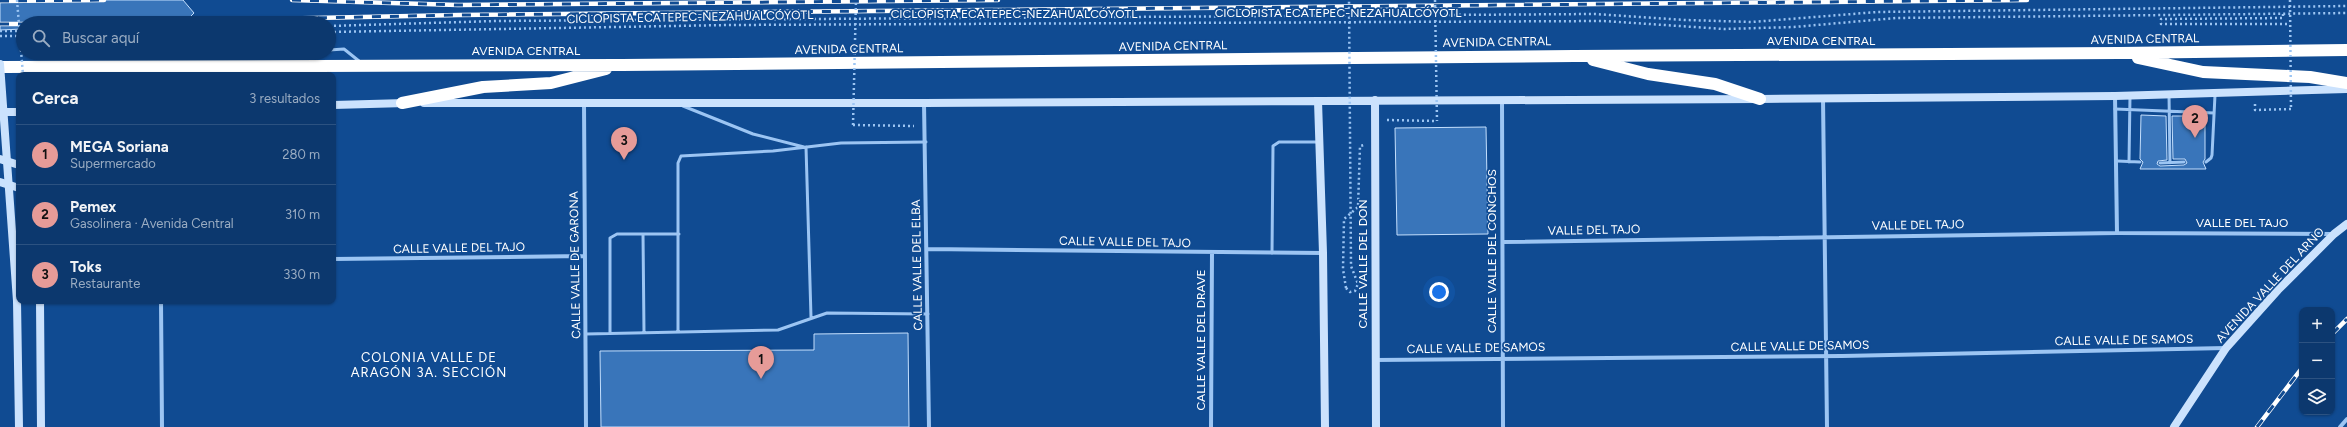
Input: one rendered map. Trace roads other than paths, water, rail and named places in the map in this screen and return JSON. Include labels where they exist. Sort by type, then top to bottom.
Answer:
[{"type":"highway","name":"AVENIDA CENTRAL","points":[[0,67],[622,65],[2347,50]]},
{"type":"highway","points":[[2119,53],[2203,72],[2310,77],[2347,83]]},
{"type":"highway","points":[[1574,56],[1648,74],[1715,84],[1760,99]]},
{"type":"highway","points":[[402,103],[483,87],[551,83],[622,65]]},
{"type":"main road","points":[[0,64],[16,287]]},
{"type":"main road","points":[[336,105],[402,103],[924,104],[1502,99],[1760,99],[2115,96],[2347,89]]},
{"type":"main road","name":"CALLE VALLE DEL DON","points":[[1375,100],[1376,427]]},
{"type":"main road","points":[[1318,101],[1323,253],[1325,427]]},
{"type":"main road","points":[[0,112],[16,112]]},
{"type":"main road","points":[[0,159],[16,163]]},
{"type":"main road","points":[[0,182],[16,187]]},
{"type":"main road","name":"AVENIDA VALLE DEL ARNO","points":[[2174,427],[2226,348],[2278,290],[2334,234],[2347,224]]},
{"type":"main road","points":[[17,304],[19,427]]},
{"type":"main road","points":[[40,304],[41,427]]},
{"type":"street","points":[[2115,96],[2117,232]]},
{"type":"street","points":[[1823,98],[1826,236],[1827,427]]},
{"type":"street","name":"CALLE VALLE DEL CONCHOS","points":[[1502,99],[1503,427]]},
{"type":"street","name":"CALLE VALLE DE GARONA","points":[[584,103],[586,427]]},
{"type":"street","name":"CALLE VALLE DEL ELBA","points":[[924,104],[926,142],[928,427]]},
{"type":"street","name":"VALLE DEL TAJO","points":[[1503,242],[2117,232],[2334,234]]},
{"type":"street","name":"CALLE VALLE DEL TAJO","points":[[927,249],[1323,253]]},
{"type":"street","name":"CALLE VALLE DEL DRAVE","points":[[1211,427],[1212,253]]},
{"type":"street","name":"CALLE VALLE DEL TAJO","points":[[336,259],[584,256]]},
{"type":"street","points":[[161,304],[162,427]]},
{"type":"street","name":"CALLE VALLE DE SAMOS","points":[[1375,360],[1503,357],[1826,356],[2226,348]]},
{"type":"street","points":[[2340,427],[2347,419]]},
{"type":"lane","points":[[336,50],[344,49],[363,65]]},
{"type":"lane","points":[[2206,162],[2212,155],[2216,94]]},
{"type":"lane","points":[[2129,162],[2130,95]]},
{"type":"lane","points":[[2169,95],[2170,163]]},
{"type":"lane","points":[[676,104],[753,134],[806,147]]},
{"type":"lane","points":[[2115,110],[2214,113]]},
{"type":"lane","points":[[678,332],[678,163],[681,156],[841,143],[926,142]]},
{"type":"lane","points":[[1272,253],[1273,146],[1279,142],[1320,142]]},
{"type":"lane","points":[[806,147],[811,318]]},
{"type":"lane","points":[[2117,161],[2140,162]]},
{"type":"lane","points":[[2160,163],[2184,162]]},
{"type":"lane","points":[[643,234],[644,332]]},
{"type":"lane","points":[[610,333],[609,241],[613,235],[679,234]]},
{"type":"lane","points":[[586,334],[778,330],[811,318],[833,313],[928,314]]},
{"type":"railway","points":[[0,1],[104,0]]},
{"type":"railway","points":[[292,0],[458,5],[998,0]]},
{"type":"railway","points":[[336,18],[459,15],[2027,0]]},
{"type":"railway","points":[[0,24],[16,24]]},
{"type":"railway","points":[[2335,331],[2347,319]]},
{"type":"railway","points":[[2257,427],[2299,372]]},
{"type":"place","name":"Pemex","points":[[2195,138]]},
{"type":"place","name":"Toks","points":[[624,160]]},
{"type":"place","name":"MEGA Soriana","points":[[761,379]]},
{"type":"district","name":"COLONIA VALLE DE ARAGÓN 3A. SECCIÓN","points":[[429,364]]}]
